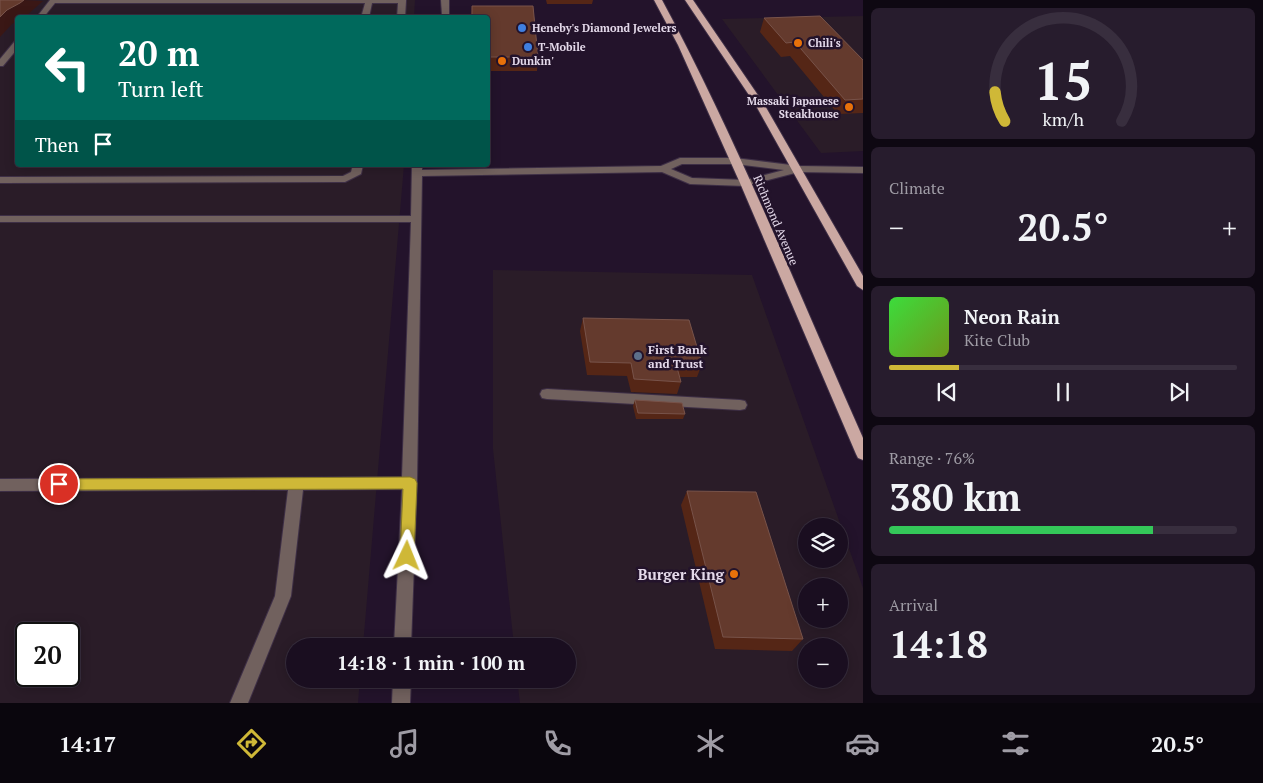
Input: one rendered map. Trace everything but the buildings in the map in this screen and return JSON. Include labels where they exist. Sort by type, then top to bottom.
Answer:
[{"type":"main road","name":"Richmond Avenue","points":[[658,0],[682,45],[745,183],[863,454]]},
{"type":"main road","points":[[689,0],[732,62],[799,169],[863,286]]},
{"type":"lane","points":[[41,15],[53,1],[402,0],[400,15]]},
{"type":"lane","points":[[445,0],[446,15]]},
{"type":"lane","points":[[366,15],[369,1]]},
{"type":"lane","points":[[0,64],[15,46]]},
{"type":"lane","points":[[664,169],[680,160],[735,161],[799,169],[863,170]]},
{"type":"lane","points":[[0,180],[345,179],[356,174],[358,167]]},
{"type":"lane","points":[[403,638],[410,483],[415,218],[418,169],[664,169],[690,181],[745,183],[799,169]]},
{"type":"lane","points":[[0,219],[415,218]]},
{"type":"lane","points":[[547,394],[740,405]]},
{"type":"lane","points":[[239,703],[283,596],[296,483]]},
{"type":"lane","points":[[0,485],[410,483]]},
{"type":"lane","points":[[401,703],[402,688]]},
{"type":"shaded area","points":[[0,0],[415,0],[414,15],[15,15],[15,167],[404,167],[364,638],[286,638],[286,688],[359,688],[358,703],[0,703]]},
{"type":"shaded area","points":[[863,16],[863,151],[821,153],[722,19]]},
{"type":"shaded area","points":[[493,270],[752,275],[838,518],[798,518],[798,568],[848,568],[848,546],[863,588],[863,703],[520,703],[518,688],[576,688],[576,638],[513,638],[493,449]]},
{"type":"place","name":"Heneby's Diamond Jewelers","points":[[522,28]]},
{"type":"place","name":"Chili's","points":[[798,43]]},
{"type":"place","name":"T-Mobile","points":[[528,47]]},
{"type":"place","name":"Dunkin'","points":[[502,61]]},
{"type":"place","name":"Massaki Japanese Steakhouse","points":[[849,107]]},
{"type":"place","name":"First Bank and Trust","points":[[638,356]]},
{"type":"place","name":"Burger King","points":[[734,574]]},
{"type":"route","points":[[59,484],[410,483],[407,556]]}]
